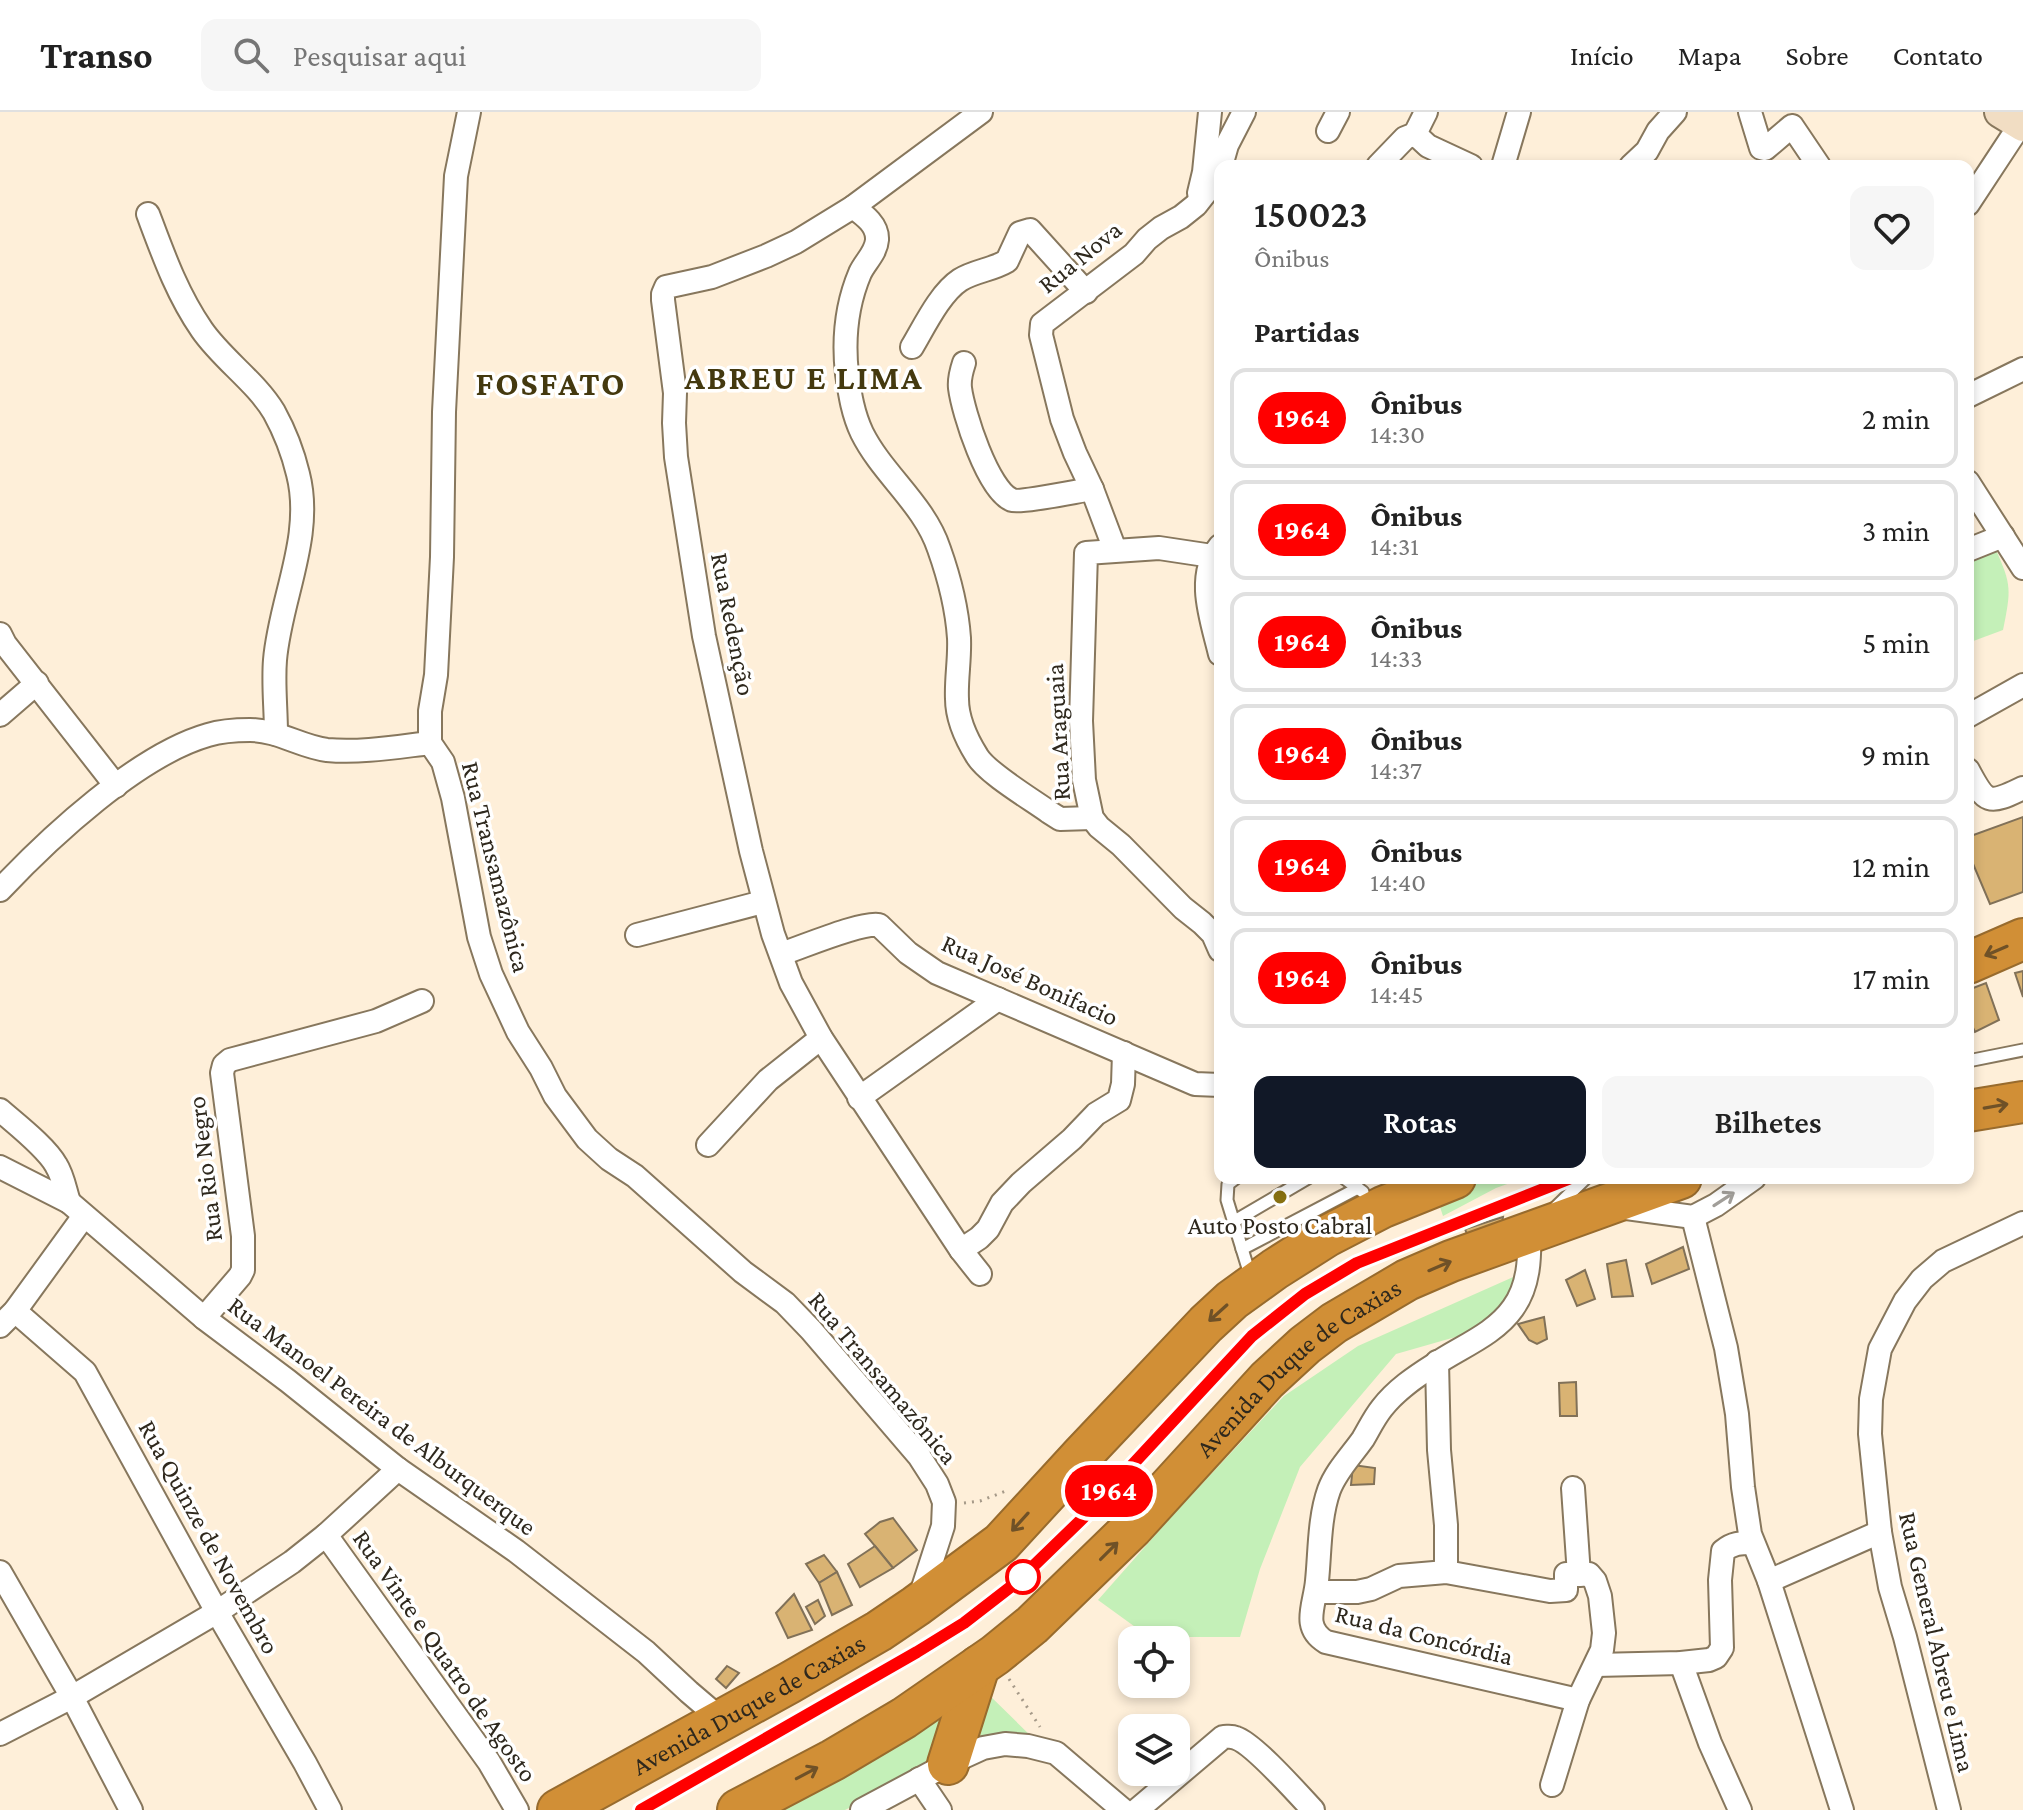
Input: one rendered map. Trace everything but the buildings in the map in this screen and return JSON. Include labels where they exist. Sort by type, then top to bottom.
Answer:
[{"type":"highway","points":[[1974,960],[2023,939]]},
{"type":"highway","points":[[1974,1110],[2023,1102]]},
{"type":"highway","name":"Avenida Duque de Caxias","points":[[558,1810],[723,1721],[879,1631],[916,1606],[1001,1543],[1206,1324],[1247,1267],[1275,1269],[1327,1236],[1370,1198],[1427,1184]]},
{"type":"highway","name":"Avenida Duque de Caxias","points":[[762,1805],[904,1718],[987,1661],[1032,1625],[1132,1528],[1267,1380],[1334,1323],[1407,1280],[1529,1232],[1595,1192],[1644,1184]]},
{"type":"highway","points":[[933,1771],[987,1661]]},
{"type":"street","name":"Rua Transamazônica","points":[[469,112],[456,176],[452,239],[444,412],[442,557],[430,743],[443,762],[453,798],[479,937],[491,974],[518,1032],[555,1096],[587,1139],[609,1159],[635,1176],[743,1272],[785,1303],[919,1456],[937,1484],[944,1502],[943,1526],[916,1606]]},
{"type":"street","name":"Rua Redenção","points":[[980,1274],[821,1038],[791,983],[773,934],[763,902],[704,636],[676,457],[675,393],[663,294],[666,287],[712,277],[796,242],[853,207],[981,112]]},
{"type":"street","points":[[1196,205],[1204,172],[1210,112]]},
{"type":"street","name":"Rua Nova","points":[[1222,160],[1244,112]]},
{"type":"street","points":[[1384,160],[1405,138],[1415,134],[1426,112]]},
{"type":"street","points":[[1505,160],[1519,112]]},
{"type":"street","points":[[1637,160],[1675,112]]},
{"type":"street","points":[[1750,112],[1763,149],[1790,126],[1794,127],[1815,160]]},
{"type":"street","points":[[1974,193],[2014,121]]},
{"type":"street","points":[[1415,134],[1428,146],[1458,160]]},
{"type":"street","name":"Rua Nova","points":[[1115,550],[1087,490],[1062,419],[1040,330],[1042,324],[1134,254],[1147,239],[1196,205],[1214,178]]},
{"type":"street","points":[[853,207],[873,225],[877,240],[873,253],[861,269],[846,320],[846,362],[851,404],[872,451],[923,516],[939,548],[959,636],[957,700],[963,727],[978,759],[1011,786],[1060,819],[1092,818]]},
{"type":"street","points":[[148,214],[181,296],[203,331],[273,410],[289,442],[300,478],[302,527],[275,661],[276,734]]},
{"type":"street","points":[[912,347],[951,287],[962,278],[1007,261],[1023,231],[1033,232],[1086,292]]},
{"type":"street","points":[[964,363],[960,377],[963,403],[986,466],[999,490],[1013,500],[1022,501],[1087,490]]},
{"type":"street","points":[[1974,393],[2023,369]]},
{"type":"street","points":[[1974,491],[2023,568]]},
{"type":"street","points":[[1974,548],[2003,536]]},
{"type":"street","points":[[1115,550],[1214,551]]},
{"type":"street","name":"Rua Araguaia","points":[[1115,550],[1086,553],[1081,721],[1084,780],[1092,818],[1214,936]]},
{"type":"street","points":[[1214,556],[1208,571],[1207,597],[1214,628]]},
{"type":"street","points":[[0,634],[116,786]]},
{"type":"street","points":[[0,715],[37,683]]},
{"type":"street","points":[[1974,713],[2023,685]]},
{"type":"street","points":[[0,890],[63,830],[116,786],[169,752],[211,734],[253,730],[324,750],[364,750],[430,743]]},
{"type":"street","points":[[1974,782],[1987,799],[1993,800],[2023,788]]},
{"type":"street","points":[[637,935],[763,902]]},
{"type":"street","name":"Rua José Bonifacio","points":[[781,954],[856,927],[873,924],[884,928],[908,953],[937,973],[1195,1084],[1214,1085]]},
{"type":"street","points":[[859,1098],[998,999]]},
{"type":"street","name":"Rua Rio Negro","points":[[204,1318],[243,1270],[243,1236],[222,1073],[224,1065],[230,1060],[376,1021],[422,1001]]},
{"type":"street","points":[[708,1145],[768,1080],[821,1038]]},
{"type":"street","points":[[961,1250],[988,1229],[1002,1203],[1021,1183],[1096,1114],[1119,1100],[1124,1053]]},
{"type":"street","points":[[0,1110],[55,1162],[76,1209],[8,1319]]},
{"type":"street","name":"Rua Manoel Pereira de Alburquerque","points":[[0,1167],[76,1209],[204,1318],[398,1469],[516,1551],[646,1652],[723,1721]]},
{"type":"street","points":[[1595,1192],[1693,1217],[1746,1184]]},
{"type":"street","points":[[1693,1217],[1726,1348],[1752,1543],[1769,1581],[1842,1810]]},
{"type":"street","name":"Rua General Abreu e Lima","points":[[1949,1810],[1890,1587],[1880,1532],[1870,1434],[1871,1399],[1880,1349],[1905,1301],[1922,1279],[1943,1261],[2023,1223]]},
{"type":"street","name":"Rua da Concórdia","points":[[1529,1232],[1526,1278],[1511,1311],[1495,1327],[1406,1383],[1382,1408],[1338,1472],[1324,1511],[1311,1623],[1317,1636],[1326,1642],[1578,1700]]},
{"type":"street","name":"Rua Quinze de Novembro","points":[[8,1319],[85,1372],[330,1810]]},
{"type":"street","points":[[1437,1362],[1446,1572]]},
{"type":"street","points":[[0,1734],[72,1697],[217,1612],[292,1562],[398,1469]]},
{"type":"street","points":[[1573,1488],[1579,1575]]},
{"type":"street","points":[[1769,1581],[1880,1532]]},
{"type":"street","name":"Rua Vinte e Quatro de Agosto","points":[[326,1535],[489,1762],[517,1810]]},
{"type":"street","points":[[1596,1665],[1681,1663],[1709,1660],[1720,1653],[1723,1551],[1731,1545],[1752,1543]]},
{"type":"street","points":[[0,1572],[72,1697],[131,1810]]},
{"type":"street","points":[[1316,1592],[1357,1592],[1399,1576],[1446,1572],[1559,1591],[1566,1590],[1566,1574],[1589,1574],[1600,1596],[1604,1633],[1602,1650],[1578,1700],[1552,1785]]},
{"type":"street","points":[[1681,1663],[1710,1743],[1740,1810]]},
{"type":"street","points":[[1137,1810],[1223,1737],[1230,1736],[1239,1739],[1256,1753],[1313,1810]]},
{"type":"street","points":[[862,1810],[933,1771],[983,1748],[1005,1744],[1056,1753],[1123,1810]]},
{"type":"street","points":[[933,1771],[940,1810]]},
{"type":"lane","points":[[1974,1060],[2023,1050]]},
{"type":"lane","points":[[1228,1184],[1227,1200],[1247,1267]]},
{"type":"lane","points":[[1233,1222],[1298,1184]]},
{"type":"lane","points":[[1352,1184],[1370,1198]]},
{"type":"lane","points":[[641,1810],[917,1652],[964,1623],[1017,1582],[1083,1518],[1252,1336],[1305,1294],[1357,1263],[1556,1184]]},
{"type":"path","points":[[987,1661],[1056,1753]]},
{"type":"green space","points":[[1995,548],[2005,571],[2008,606],[2003,630],[1974,641],[1974,557]]},
{"type":"green space","points":[[1468,1184],[1507,1184],[1443,1216],[1437,1198]]},
{"type":"green space","points":[[1520,1274],[1523,1304],[1459,1336],[1396,1354],[1300,1467],[1260,1569],[1240,1637],[1190,1637],[1190,1626],[1134,1626],[1098,1600],[1284,1396],[1358,1346]]},
{"type":"green space","points":[[983,1689],[1037,1742],[982,1742],[845,1810],[771,1810]]},
{"type":"bus line","name":"1964","points":[[641,1810],[917,1652],[964,1623],[1017,1582],[1083,1518],[1252,1336],[1305,1294],[1357,1263],[1555,1184]]},
{"type":"place","name":"Auto Posto Cabral","points":[[1280,1197]]},
{"type":"district","name":"ABREU E LIMA","points":[[804,377]]},
{"type":"district","name":"FOSFATO","points":[[551,383]]}]
